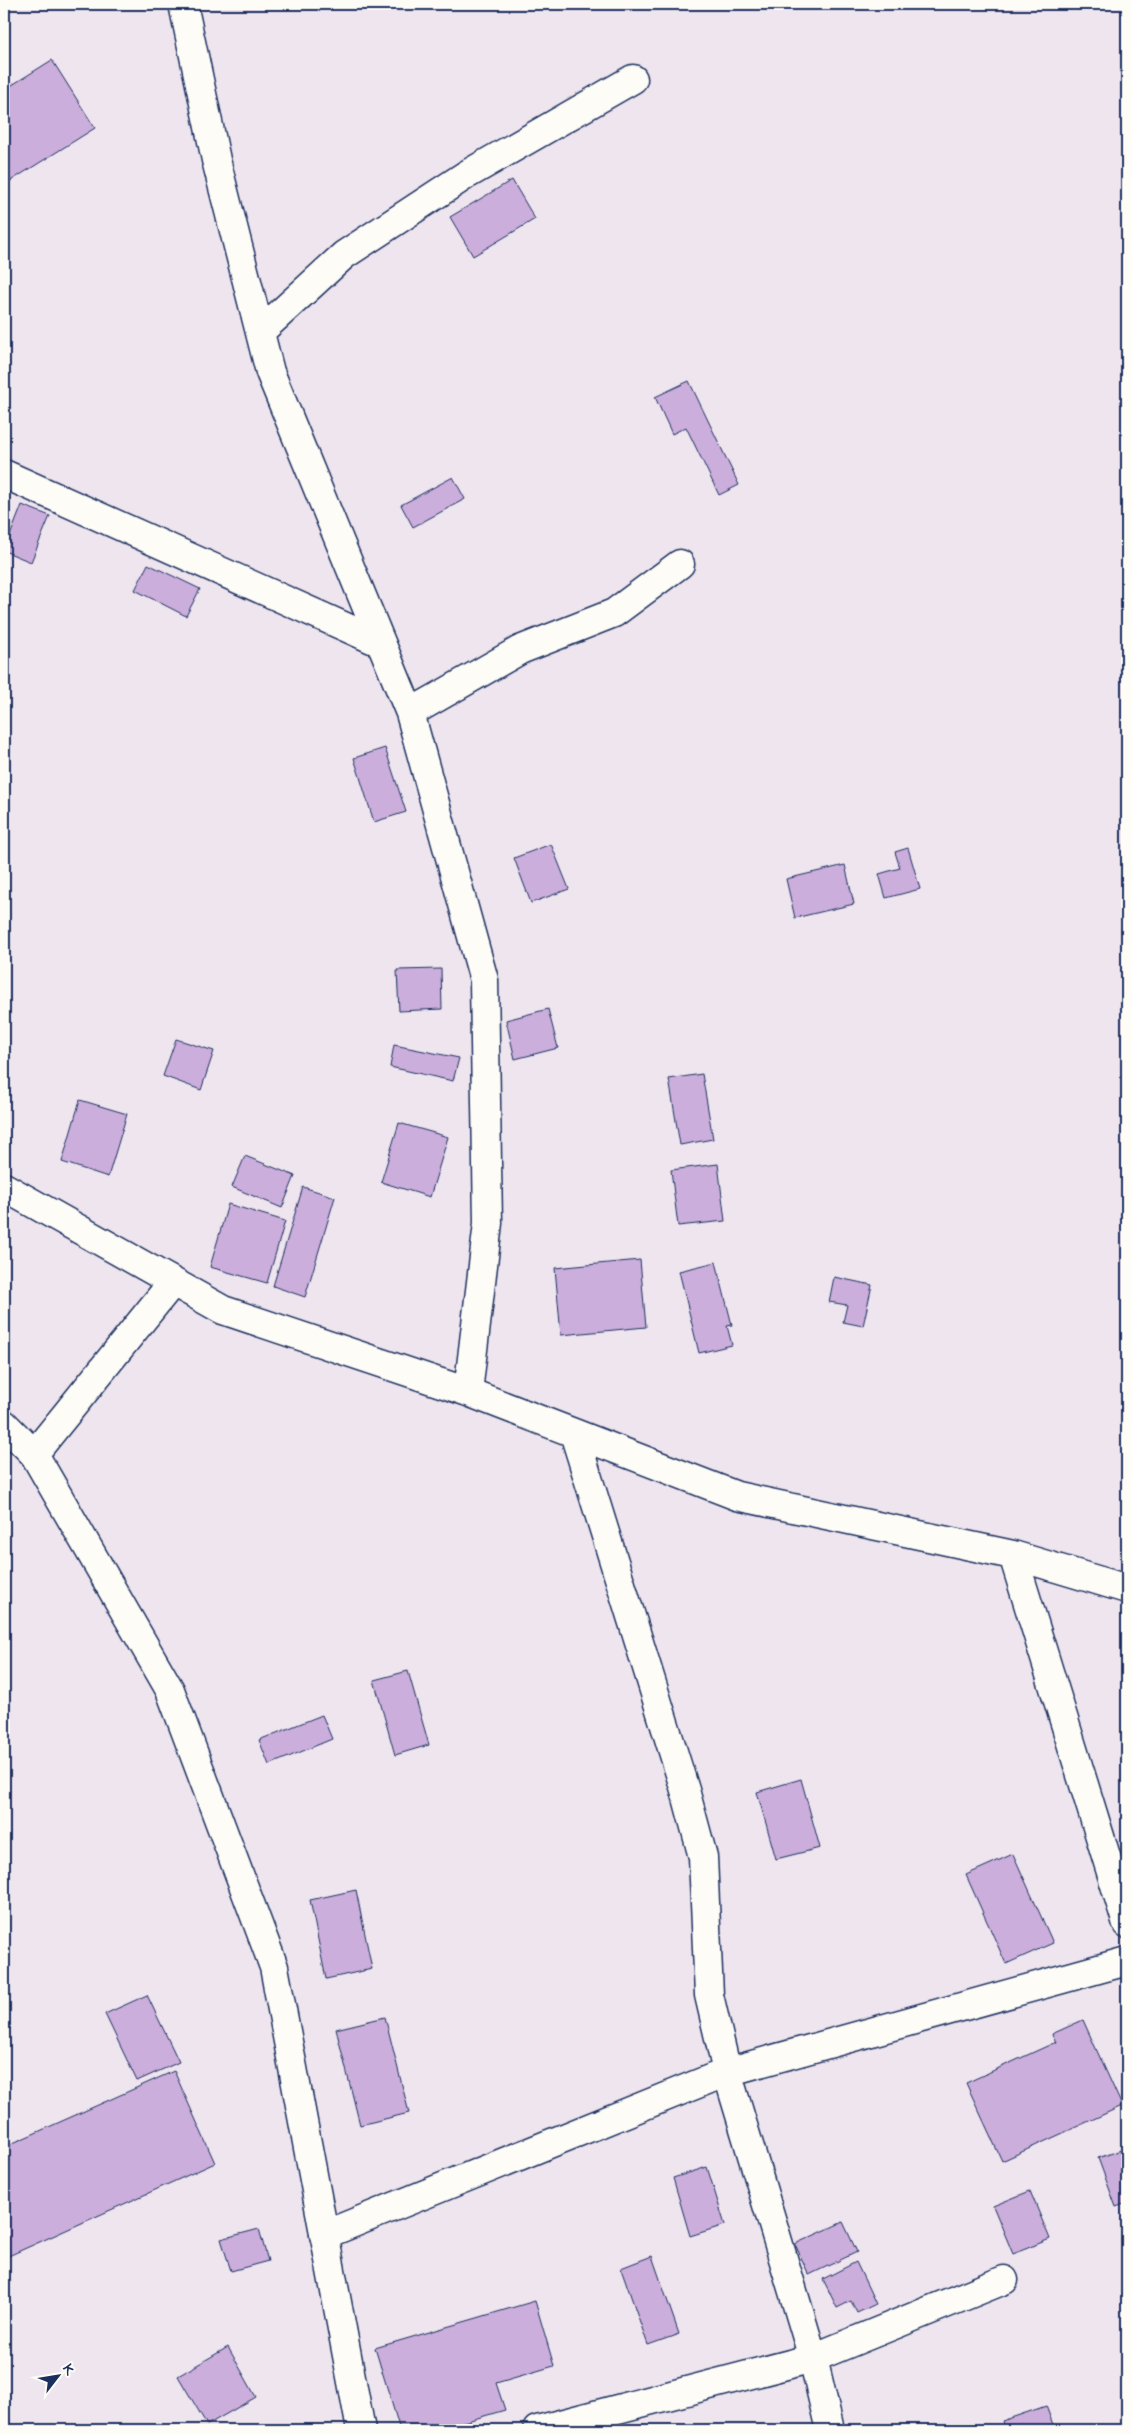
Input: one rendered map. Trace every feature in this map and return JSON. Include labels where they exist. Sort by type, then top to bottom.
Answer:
[{"type":"street","points":[[183,4],[216,160],[270,372],[410,713],[484,980],[488,1223],[468,1392]]},
{"type":"street","points":[[260,332],[344,255],[466,175],[633,79]]},
{"type":"street","points":[[4,474],[381,643]]},
{"type":"street","points":[[410,713],[520,650],[614,613],[680,564]]},
{"type":"street","points":[[4,1187],[223,1310],[468,1392],[737,1496],[1013,1555],[1127,1589]]},
{"type":"street","points":[[34,1454],[173,1282]]},
{"type":"street","points":[[4,1424],[34,1454],[170,1690],[274,1967],[361,2430]]},
{"type":"street","points":[[574,1433],[682,1781],[703,1857],[709,1996],[727,2072],[813,2358],[830,2430]]},
{"type":"street","points":[[1013,1555],[1127,1924]]},
{"type":"street","points":[[324,2236],[727,2072],[1127,1962]]},
{"type":"street","points":[[537,2430],[813,2358],[1004,2280]]},
{"type":"building","points":[[52,60],[95,128],[4,185],[4,90]]},
{"type":"building","points":[[512,180],[535,219],[473,256],[450,217]]},
{"type":"building","points":[[689,381],[739,485],[719,495],[686,427],[672,434],[655,397]]},
{"type":"building","points":[[453,477],[465,499],[413,527],[401,505]]},
{"type":"building","points":[[22,505],[50,516],[31,562],[4,551]]},
{"type":"building","points":[[148,564],[200,589],[186,616],[135,590]]},
{"type":"building","points":[[385,748],[406,812],[374,822],[354,758]]},
{"type":"building","points":[[551,844],[569,889],[531,903],[514,858]]},
{"type":"building","points":[[908,848],[920,889],[886,898],[879,874],[900,868],[895,852]]},
{"type":"building","points":[[845,865],[854,904],[795,918],[786,879]]},
{"type":"building","points":[[441,969],[442,1009],[399,1011],[397,970]]},
{"type":"building","points":[[548,1009],[558,1048],[515,1059],[506,1020]]},
{"type":"building","points":[[176,1039],[214,1051],[201,1090],[163,1076]]},
{"type":"building","points":[[394,1045],[459,1058],[453,1081],[390,1067]]},
{"type":"building","points":[[702,1074],[713,1139],[680,1145],[669,1079]]},
{"type":"building","points":[[80,1100],[127,1114],[108,1177],[62,1162]]},
{"type":"building","points":[[399,1123],[448,1137],[430,1197],[381,1182]]},
{"type":"building","points":[[245,1156],[295,1176],[282,1208],[232,1187]]},
{"type":"building","points":[[718,1164],[725,1221],[678,1226],[671,1170]]},
{"type":"building","points":[[303,1187],[335,1197],[305,1297],[273,1286]]},
{"type":"building","points":[[228,1204],[285,1221],[267,1283],[210,1267]]},
{"type":"building","points":[[640,1260],[646,1327],[561,1335],[555,1268]]},
{"type":"building","points":[[716,1262],[732,1325],[727,1326],[732,1345],[699,1353],[679,1271]]},
{"type":"building","points":[[834,1277],[872,1285],[863,1326],[843,1322],[847,1305],[829,1302]]},
{"type":"building","points":[[408,1671],[429,1745],[395,1755],[374,1680]]},
{"type":"building","points":[[322,1715],[332,1739],[269,1765],[259,1740]]},
{"type":"building","points":[[801,1779],[820,1848],[776,1859],[757,1792]]},
{"type":"building","points":[[1013,1854],[1053,1943],[1006,1964],[966,1875]]},
{"type":"building","points":[[356,1890],[372,1969],[326,1979],[310,1900]]},
{"type":"building","points":[[147,1995],[179,2062],[137,2081],[105,2014]]},
{"type":"building","points":[[385,2017],[409,2113],[360,2125],[336,2029]]},
{"type":"building","points":[[1083,2020],[1122,2106],[1002,2161],[966,2083],[1056,2042],[1052,2034]]},
{"type":"building","points":[[174,2071],[215,2163],[4,2258],[4,2147]]},
{"type":"building","points":[[1127,2148],[1127,2203],[1116,2207],[1098,2158]]},
{"type":"building","points":[[707,2167],[725,2225],[690,2236],[673,2178]]},
{"type":"building","points":[[1030,2191],[1050,2239],[1013,2254],[993,2206]]},
{"type":"building","points":[[843,2222],[857,2252],[809,2275],[795,2244]]},
{"type":"building","points":[[259,2229],[268,2261],[231,2271],[221,2239]]},
{"type":"building","points":[[652,2256],[679,2334],[648,2345],[621,2268]]},
{"type":"building","points":[[856,2262],[876,2304],[857,2313],[851,2301],[837,2308],[823,2279]]},
{"type":"building","points":[[535,2301],[554,2366],[496,2383],[505,2410],[436,2430],[400,2430],[375,2348]]},
{"type":"building","points":[[228,2347],[256,2397],[207,2425],[178,2376]]},
{"type":"building","points":[[1046,2406],[1055,2430],[1005,2430],[1002,2421]]}]
